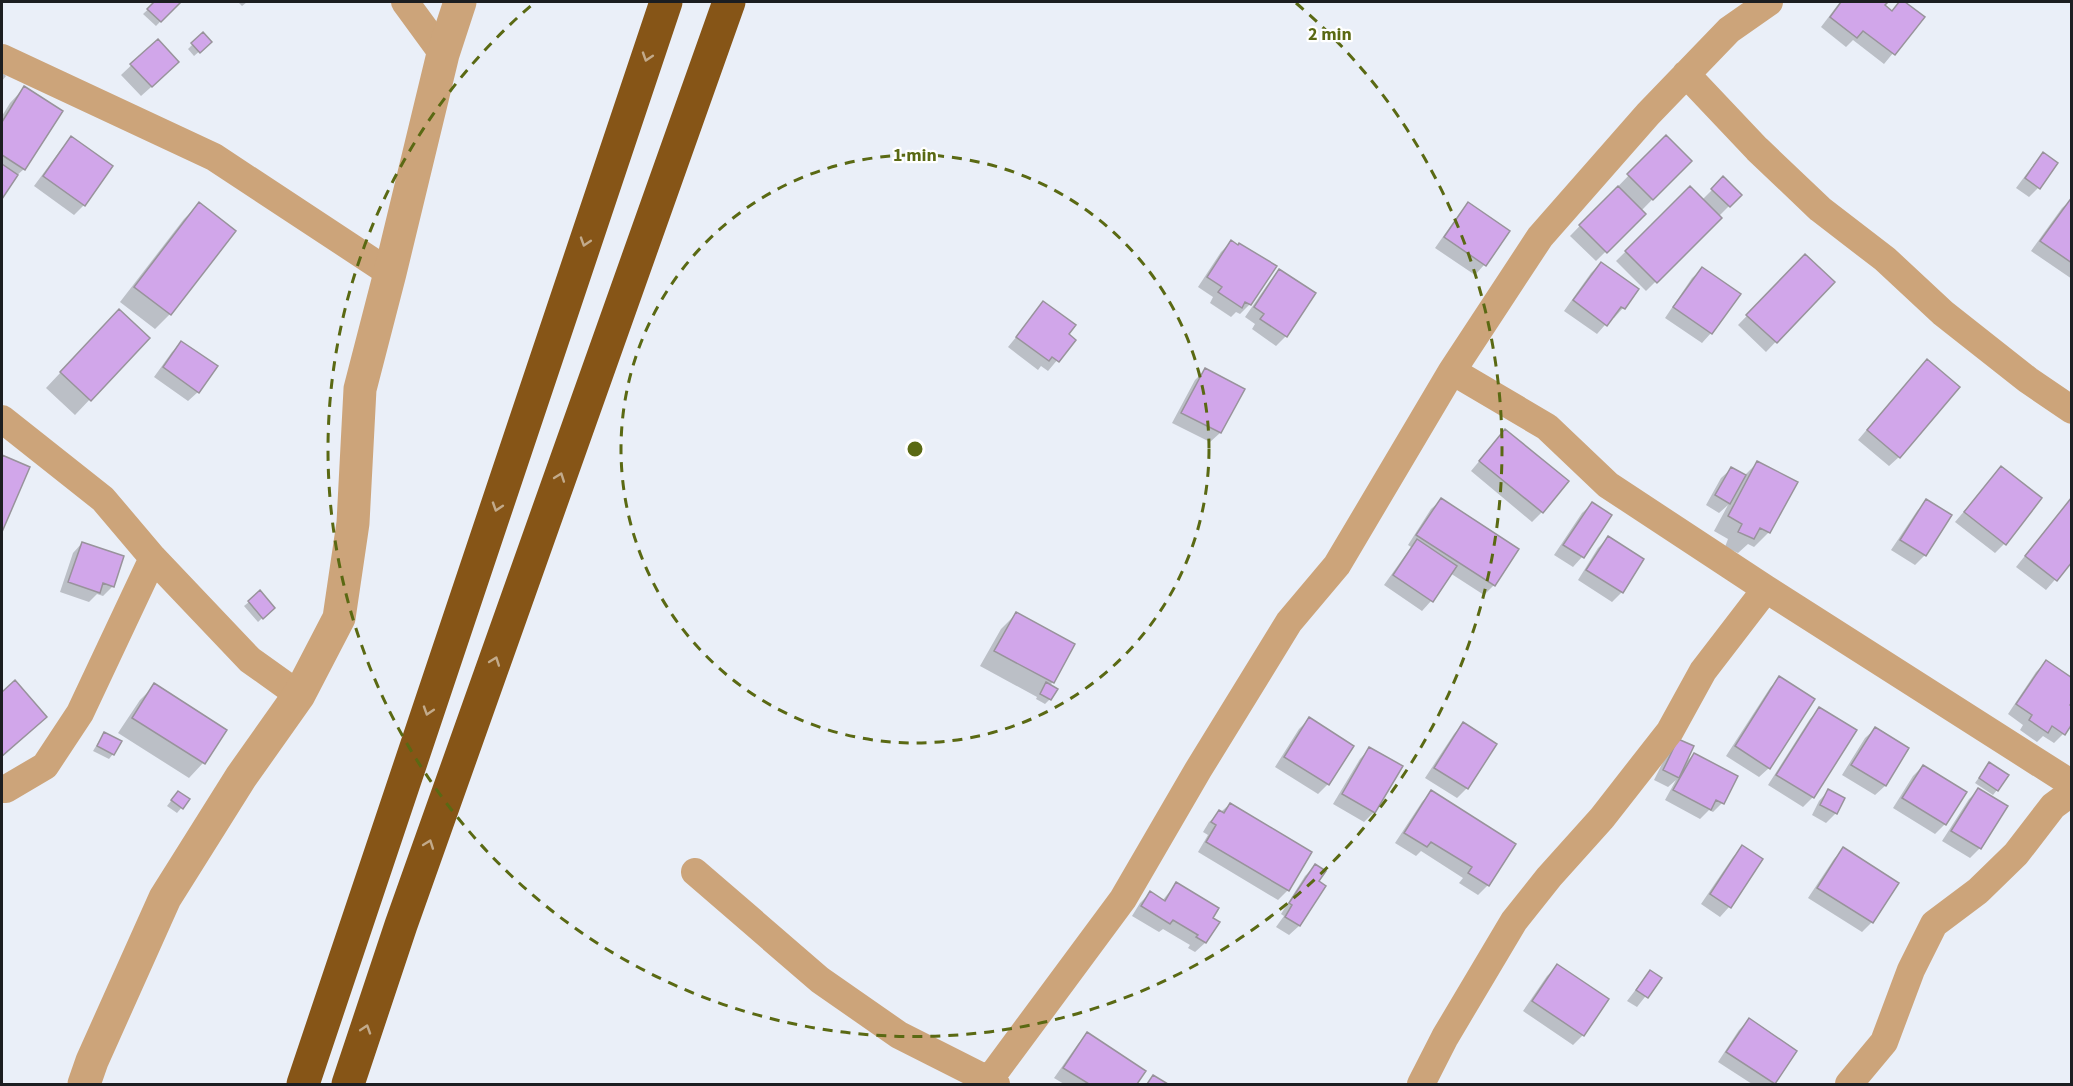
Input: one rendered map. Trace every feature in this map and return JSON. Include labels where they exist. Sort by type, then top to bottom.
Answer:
[{"type":"highway","points":[[303,1084],[666,2]]},
{"type":"highway","points":[[348,1084],[401,926],[729,2]]},
{"type":"street","points":[[405,2],[443,54]]},
{"type":"street","points":[[84,1084],[92,1061],[165,898],[241,777],[299,695],[339,618],[353,523],[360,389],[443,54],[460,2]]},
{"type":"street","points":[[695,872],[820,980],[899,1035],[992,1082],[1056,987],[1123,899],[1197,770],[1289,622],[1337,566],[1452,371],[1540,237],[1686,74],[1729,30],[1768,2]]},
{"type":"street","points":[[2,58],[214,158],[390,273]]},
{"type":"street","points":[[1686,74],[1757,149],[1820,209],[1885,259],[1953,320],[2028,380],[2072,410]]},
{"type":"street","points":[[1452,371],[1547,427],[1608,485],[1766,589],[2072,783]]},
{"type":"street","points":[[2,419],[103,499],[153,558],[250,660],[299,695]]},
{"type":"street","points":[[2,789],[6,789],[45,766],[81,713],[153,558]]},
{"type":"street","points":[[1421,1084],[1444,1038],[1514,921],[1549,877],[1602,818],[1670,731],[1703,671],[1766,589]]},
{"type":"street","points":[[1849,1084],[1884,1042],[1911,970],[1934,924],[1978,891],[2016,854],[2053,806],[2072,792]]},
{"type":"building","points":[[154,2],[181,2],[161,22],[147,9]]},
{"type":"building","points":[[1841,2],[1888,2],[1885,5],[1892,11],[1899,2],[1905,2],[1925,17],[1895,55],[1863,31],[1857,38],[1830,17]]},
{"type":"building","points":[[203,32],[212,42],[200,53],[191,43]]},
{"type":"building","points":[[158,39],[179,62],[152,87],[130,64]]},
{"type":"building","points":[[24,86],[63,111],[25,170],[2,155],[2,122]]},
{"type":"building","points":[[1666,135],[1692,161],[1653,200],[1627,174]]},
{"type":"building","points":[[71,136],[113,166],[85,206],[43,176]]},
{"type":"building","points":[[2043,152],[2058,163],[2040,189],[2025,178]]},
{"type":"building","points":[[2,164],[18,175],[2,199]]},
{"type":"building","points":[[1723,176],[1742,195],[1730,207],[1711,189]]},
{"type":"building","points":[[1618,186],[1646,214],[1607,253],[1579,225]]},
{"type":"building","points":[[1690,186],[1722,218],[1657,283],[1625,251]]},
{"type":"building","points":[[2072,197],[2072,263],[2040,241]]},
{"type":"building","points":[[199,202],[236,231],[171,315],[134,287]]},
{"type":"building","points":[[1468,202],[1510,231],[1486,266],[1444,237]]},
{"type":"building","points":[[1231,240],[1277,266],[1251,305],[1245,302],[1242,308],[1218,292],[1222,287],[1207,277]]},
{"type":"building","points":[[1805,254],[1835,282],[1777,343],[1746,315]]},
{"type":"building","points":[[1601,262],[1639,289],[1625,309],[1621,307],[1607,326],[1573,300]]},
{"type":"building","points":[[1702,267],[1741,294],[1712,334],[1673,307]]},
{"type":"building","points":[[1279,269],[1316,293],[1287,337],[1260,319],[1264,314],[1254,307]]},
{"type":"building","points":[[1043,301],[1076,325],[1069,334],[1076,340],[1059,362],[1052,357],[1049,361],[1016,337]]},
{"type":"building","points":[[119,309],[150,338],[91,401],[60,372]]},
{"type":"building","points":[[181,341],[218,366],[199,393],[163,367]]},
{"type":"building","points":[[1927,359],[1960,387],[1900,458],[1867,430]]},
{"type":"building","points":[[1205,368],[1245,389],[1221,433],[1181,413]]},
{"type":"building","points":[[1505,429],[1569,481],[1543,513],[1479,461]]},
{"type":"building","points":[[2,455],[30,467],[2,532]]},
{"type":"building","points":[[1757,461],[1798,482],[1770,533],[1760,528],[1754,539],[1738,532],[1742,524],[1728,516]]},
{"type":"building","points":[[2001,466],[2042,498],[2006,545],[1964,512]]},
{"type":"building","points":[[1731,467],[1746,475],[1730,504],[1715,495]]},
{"type":"building","points":[[2072,497],[2072,562],[2057,581],[2025,556]]},
{"type":"building","points":[[1441,498],[1519,549],[1495,586],[1416,535]]},
{"type":"building","points":[[1926,499],[1952,515],[1926,556],[1900,540]]},
{"type":"building","points":[[1592,502],[1612,515],[1584,558],[1563,545]]},
{"type":"building","points":[[1608,536],[1644,559],[1623,593],[1586,570]]},
{"type":"building","points":[[1417,539],[1457,566],[1433,602],[1393,575]]},
{"type":"building","points":[[82,542],[124,556],[114,587],[103,583],[100,593],[68,582]]},
{"type":"building","points":[[260,590],[275,608],[263,619],[248,601]]},
{"type":"building","points":[[1016,612],[1075,644],[1054,683],[994,651]]},
{"type":"building","points":[[2046,660],[2072,678],[2070,705],[2072,706],[2072,724],[2065,735],[2052,726],[2048,733],[2029,720],[2032,715],[2016,704]]},
{"type":"building","points":[[1779,676],[1815,699],[1770,769],[1735,746]]},
{"type":"building","points":[[15,680],[47,717],[2,756],[2,692]]},
{"type":"building","points":[[1046,682],[1058,689],[1051,700],[1040,694]]},
{"type":"building","points":[[154,683],[227,730],[205,764],[132,718]]},
{"type":"building","points":[[1819,707],[1857,730],[1814,798],[1776,775]]},
{"type":"building","points":[[1309,717],[1354,746],[1329,785],[1284,757]]},
{"type":"building","points":[[1463,722],[1497,744],[1468,789],[1434,768]]},
{"type":"building","points":[[1875,727],[1909,748],[1886,786],[1851,765]]},
{"type":"building","points":[[104,732],[122,741],[114,755],[97,746]]},
{"type":"building","points":[[1678,739],[1694,746],[1679,778],[1663,770]]},
{"type":"building","points":[[1369,747],[1403,766],[1375,813],[1342,794]]},
{"type":"building","points":[[1694,753],[1738,776],[1724,804],[1716,800],[1711,810],[1673,790]]},
{"type":"building","points":[[1989,762],[2009,775],[1998,791],[1979,778]]},
{"type":"building","points":[[1923,765],[1967,792],[1946,825],[1902,798]]},
{"type":"building","points":[[1978,788],[2008,806],[1981,849],[1951,831]]},
{"type":"building","points":[[1828,789],[1845,798],[1837,814],[1820,805]]},
{"type":"building","points":[[1431,790],[1516,844],[1489,886],[1468,873],[1472,867],[1431,842],[1427,847],[1404,833]]},
{"type":"building","points":[[178,791],[190,799],[183,809],[171,800]]},
{"type":"building","points":[[1230,803],[1312,852],[1289,891],[1206,842],[1216,825],[1211,822],[1219,810],[1224,813]]},
{"type":"building","points":[[1742,845],[1763,859],[1731,908],[1710,894]]},
{"type":"building","points":[[1843,847],[1899,883],[1873,923],[1817,888]]},
{"type":"building","points":[[1315,864],[1326,871],[1319,881],[1326,886],[1300,926],[1285,917],[1292,905],[1289,903]]},
{"type":"building","points":[[1176,882],[1219,908],[1213,918],[1220,922],[1206,943],[1196,937],[1198,935],[1173,920],[1170,924],[1141,906],[1150,891],[1165,901]]},
{"type":"building","points":[[1557,964],[1609,999],[1584,1036],[1532,1001]]},
{"type":"building","points":[[1650,970],[1662,978],[1648,998],[1636,990]]},
{"type":"building","points":[[1749,1018],[1797,1051],[1775,1084],[1726,1052]]},
{"type":"building","points":[[1087,1032],[1146,1071],[1137,1084],[1089,1084],[1063,1068]]},
{"type":"building","points":[[1153,1075],[1168,1084],[1147,1084]]}]
